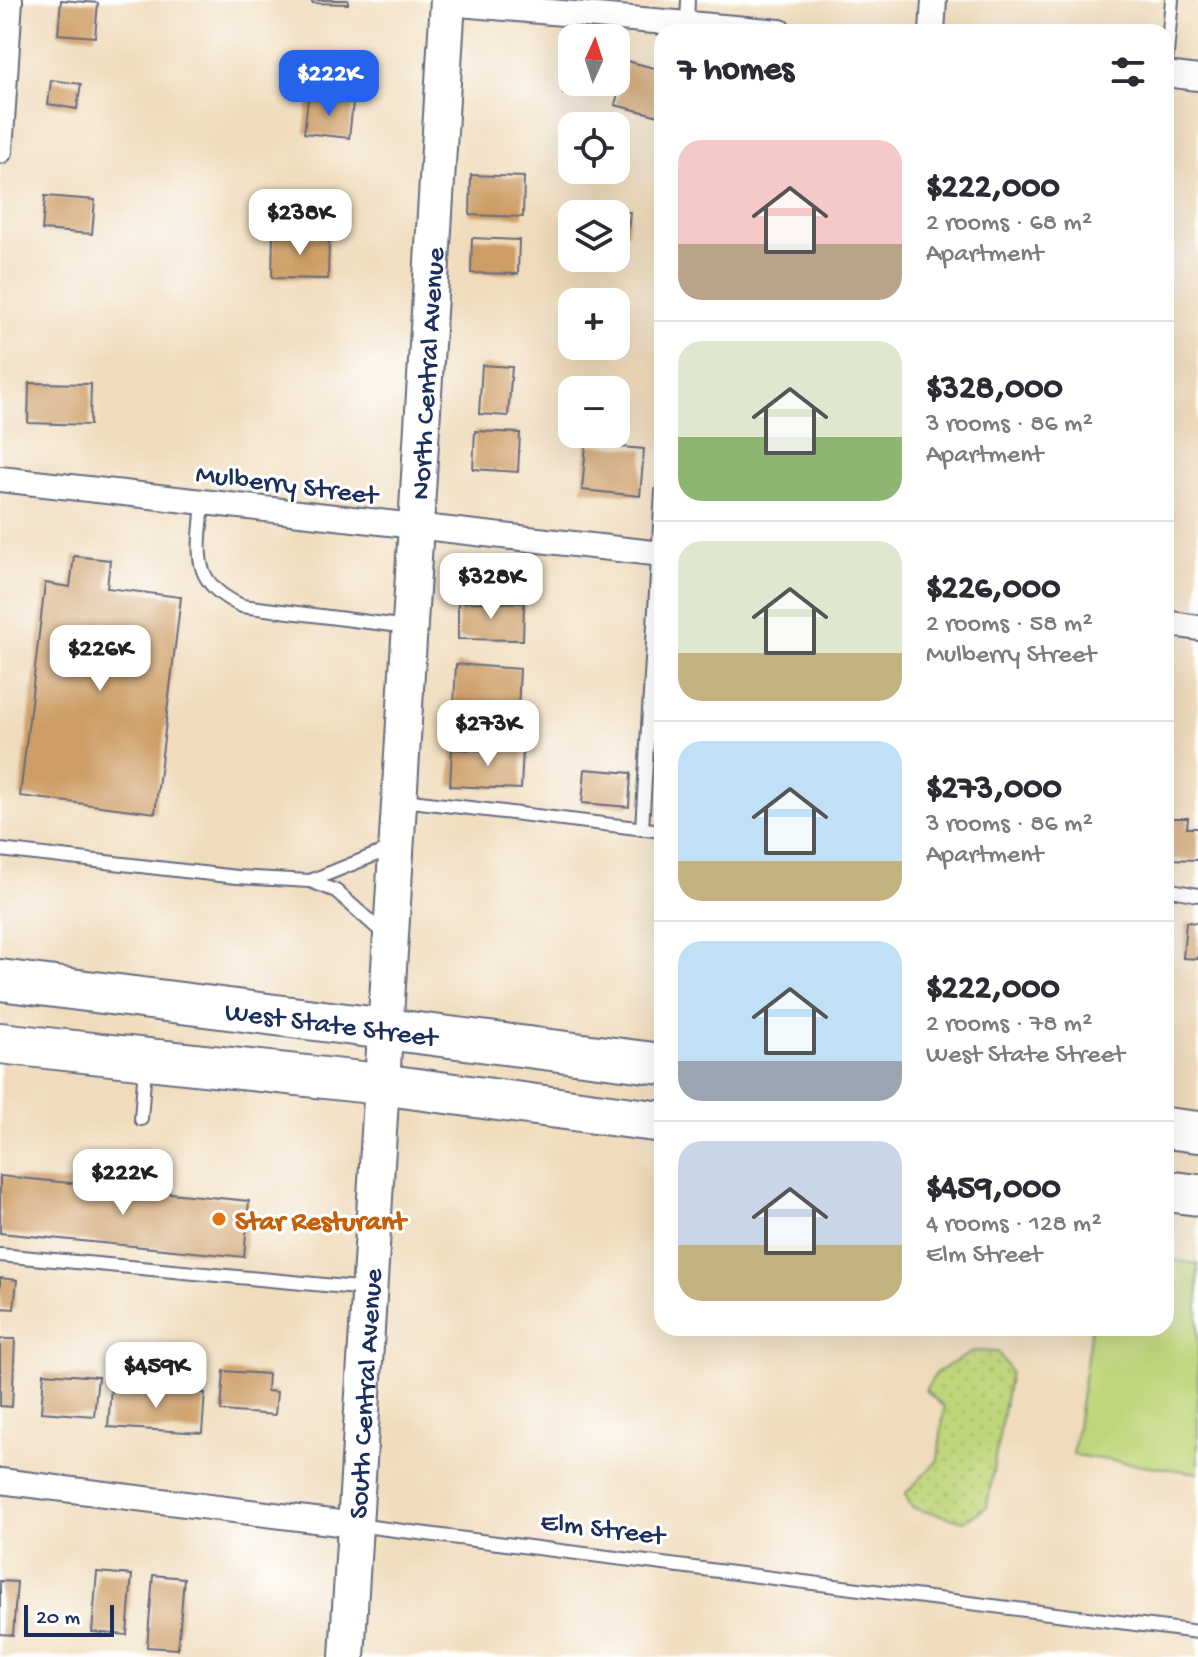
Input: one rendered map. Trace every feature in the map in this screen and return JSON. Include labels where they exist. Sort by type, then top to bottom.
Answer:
[{"type":"main road","name":"North Central Avenue","points":[[380,1084],[448,1]]},
{"type":"main road","name":"West State Street","points":[[0,980],[654,1063]]},
{"type":"main road","name":"West State Street","points":[[0,1043],[380,1084],[654,1121]]},
{"type":"main road","name":"South Central Avenue","points":[[347,1657],[380,1084]]},
{"type":"main road","points":[[1174,1129],[1198,1132]]},
{"type":"main road","points":[[1174,1192],[1198,1195]]},
{"type":"street","points":[[0,151],[10,0]]},
{"type":"street","points":[[932,24],[934,0]]},
{"type":"street","points":[[448,1],[687,18],[727,24]]},
{"type":"street","points":[[1174,75],[1198,78]]},
{"type":"street","name":"Mulberry Street","points":[[0,479],[654,553]]},
{"type":"street","points":[[1174,624],[1198,628]]},
{"type":"street","name":"Elm Street","points":[[0,1481],[355,1525]]},
{"type":"lane","points":[[1170,24],[1172,0]]},
{"type":"lane","points":[[203,502],[200,570],[207,583],[223,598],[242,606],[408,627]]},
{"type":"lane","points":[[642,829],[654,646]]},
{"type":"lane","points":[[397,799],[654,830]]},
{"type":"lane","points":[[310,881],[394,847]]},
{"type":"lane","points":[[0,850],[237,877],[310,881],[336,891],[358,907],[389,941]]},
{"type":"lane","points":[[1174,890],[1198,895]]},
{"type":"lane","points":[[141,1119],[146,1058]]},
{"type":"lane","points":[[0,1255],[368,1289]]},
{"type":"lane","name":"Elm Street","points":[[355,1525],[1198,1632]]},
{"type":"green space","points":[[1174,1260],[1198,1264],[1198,1473],[1073,1455],[1090,1336],[1174,1336]]},
{"type":"green space","points":[[974,1351],[998,1352],[1010,1371],[987,1507],[964,1521],[912,1508],[905,1494],[938,1460],[944,1407],[925,1390],[937,1372]]},
{"type":"building","points":[[61,0],[98,3],[95,37],[58,34]]},
{"type":"building","points":[[312,0],[348,0],[348,4],[312,3]]},
{"type":"building","points":[[630,62],[654,68],[654,115],[615,105],[617,96],[630,96]]},
{"type":"building","points":[[51,80],[81,84],[77,109],[48,104]]},
{"type":"building","points":[[308,99],[353,103],[349,138],[304,133]]},
{"type":"building","points":[[471,175],[524,177],[523,217],[470,215]]},
{"type":"building","points":[[45,196],[95,200],[92,234],[42,230]]},
{"type":"building","points":[[273,235],[329,237],[328,279],[272,278]]},
{"type":"building","points":[[472,238],[519,240],[518,274],[471,273]]},
{"type":"building","points":[[482,365],[512,367],[508,416],[479,414]]},
{"type":"building","points":[[29,383],[91,384],[90,425],[28,423]]},
{"type":"building","points":[[475,431],[520,433],[518,472],[473,469]]},
{"type":"building","points":[[586,448],[644,449],[640,496],[582,490]]},
{"type":"building","points":[[74,556],[110,560],[107,588],[181,597],[155,813],[20,796],[45,583],[70,587]]},
{"type":"building","points":[[458,602],[524,603],[523,640],[458,639]]},
{"type":"building","points":[[456,664],[520,669],[518,709],[454,705]]},
{"type":"building","points":[[488,746],[523,747],[521,789],[450,786],[452,749],[488,751]]},
{"type":"building","points":[[585,769],[631,773],[629,807],[582,803]]},
{"type":"building","points":[[1174,818],[1188,818],[1187,828],[1198,828],[1198,860],[1174,859]]},
{"type":"building","points":[[1186,922],[1198,923],[1198,959],[1183,958]]},
{"type":"building","points":[[0,1176],[249,1201],[244,1257],[0,1233]]},
{"type":"building","points":[[0,1278],[17,1280],[14,1309],[0,1308]]},
{"type":"building","points":[[0,1339],[15,1339],[12,1407],[0,1406]]},
{"type":"building","points":[[224,1371],[268,1374],[267,1391],[277,1392],[275,1415],[221,1411]]},
{"type":"building","points":[[44,1373],[98,1377],[94,1416],[41,1412]]},
{"type":"building","points":[[111,1387],[205,1393],[202,1433],[108,1427]]},
{"type":"building","points":[[97,1572],[132,1575],[127,1635],[92,1632]]},
{"type":"building","points":[[153,1575],[184,1578],[178,1649],[147,1647]]},
{"type":"building","points":[[0,1581],[17,1582],[13,1635],[0,1634]]},
{"type":"place","name":"Star Resturant","points":[[219,1219]]}]
